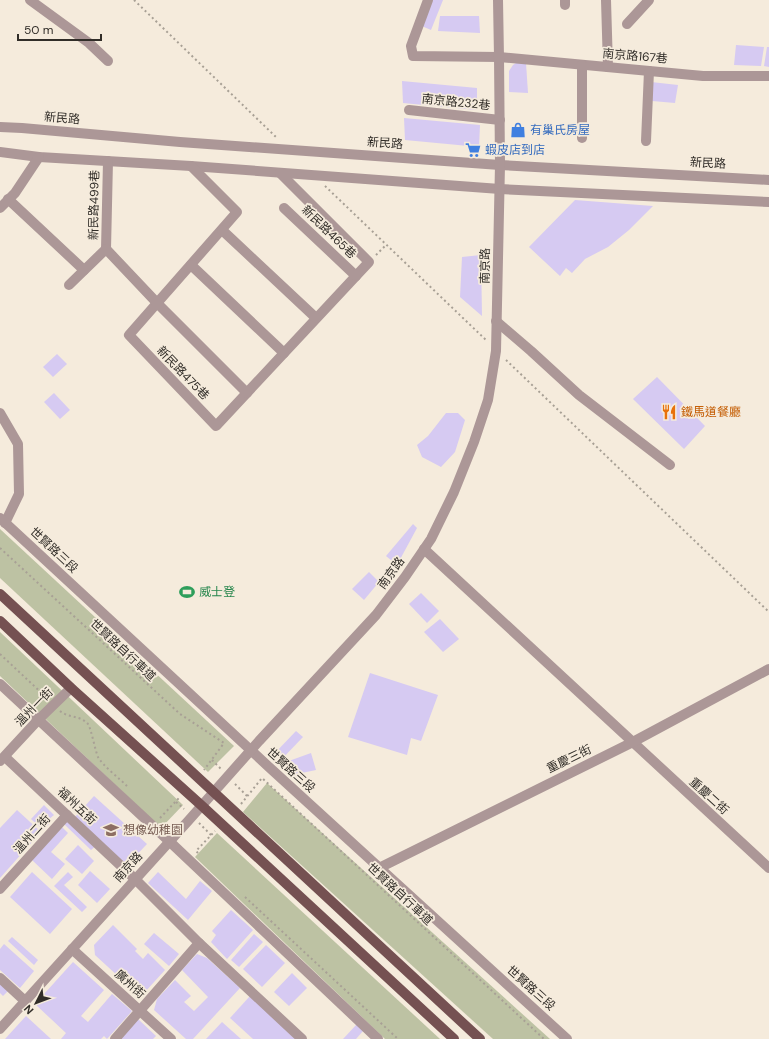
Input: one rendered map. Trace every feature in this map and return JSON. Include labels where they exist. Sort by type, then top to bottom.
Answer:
[{"type":"main road","points":[[0,594],[480,1039]]},
{"type":"main road","points":[[0,621],[454,1039]]},
{"type":"street","points":[[30,0],[89,43],[108,61]]},
{"type":"street","name":"南京路167巷","points":[[428,0],[411,46],[413,56],[500,57],[703,76],[769,76]]},
{"type":"street","name":"南京路","points":[[0,1028],[250,751],[376,615],[431,539],[454,492],[474,442],[488,400],[496,351],[500,189],[500,57],[498,0]]},
{"type":"street","points":[[606,0],[608,67]]},
{"type":"street","points":[[627,24],[649,0]]},
{"type":"street","points":[[582,65],[582,138]]},
{"type":"street","points":[[646,141],[649,71]]},
{"type":"street","name":"南京路232巷","points":[[409,110],[500,120]]},
{"type":"street","name":"新民路","points":[[0,127],[180,142],[500,165],[769,180]]},
{"type":"street","points":[[0,152],[39,157],[280,172],[500,189],[769,202]]},
{"type":"street","points":[[0,208],[15,193],[39,157]]},
{"type":"street","name":"新民路499巷","points":[[106,249],[108,161]]},
{"type":"street","name":"新民路475巷","points":[[191,166],[237,212],[158,304],[129,335],[216,426],[369,262]]},
{"type":"street","points":[[280,172],[369,262]]},
{"type":"street","points":[[8,199],[84,270]]},
{"type":"street","name":"新民路465巷","points":[[284,208],[356,276]]},
{"type":"street","points":[[222,230],[316,318]]},
{"type":"street","points":[[69,285],[106,249],[158,304],[247,393]]},
{"type":"street","points":[[191,265],[284,353]]},
{"type":"street","points":[[496,321],[578,395],[670,465]]},
{"type":"street","points":[[0,413],[18,444],[19,494],[3,520]]},
{"type":"street","name":"世賢路三段","points":[[3,520],[250,751],[567,1039]]},
{"type":"street","name":"重慶二街","points":[[424,549],[769,868]]},
{"type":"street","name":"重慶三街","points":[[379,868],[632,742],[769,669]]},
{"type":"street","points":[[0,684],[169,841],[378,1039]]},
{"type":"street","name":"溫州一街","points":[[2,759],[38,720],[71,688]]},
{"type":"street","name":"福州五街","points":[[2,759],[67,815],[302,1039]]},
{"type":"street","name":"溫州二街","points":[[0,889],[67,815]]},
{"type":"street","points":[[114,1039],[199,942]]},
{"type":"street","name":"廣州街","points":[[72,949],[171,1039]]},
{"type":"street","points":[[0,978],[25,1001]]},
{"type":"path","points":[[134,0],[288,149]]},
{"type":"path","points":[[314,175],[769,612]]},
{"type":"path","points":[[369,262],[386,244]]},
{"type":"path","name":"世賢路自行車道","points":[[0,548],[180,714],[224,743],[212,760]]},
{"type":"path","points":[[0,654],[64,714],[80,717],[89,725],[93,744],[99,759],[127,786]]},
{"type":"path","name":"世賢路自行車道","points":[[248,797],[262,778],[544,1039]]},
{"type":"path","points":[[155,813],[161,819],[176,802]]},
{"type":"path","points":[[202,857],[196,851],[211,835]]},
{"type":"path","points":[[242,894],[398,1039]]},
{"type":"green space","points":[[0,529],[234,746],[208,772],[0,578]]},
{"type":"green space","points":[[0,632],[183,805],[161,828],[0,676]]},
{"type":"green space","points":[[267,783],[550,1039],[493,1039],[243,812]]},
{"type":"green space","points":[[217,833],[440,1039],[385,1039],[195,857]]},
{"type":"building","points":[[426,0],[443,0],[431,30],[417,24]]},
{"type":"building","points":[[440,16],[479,16],[480,33],[438,31]]},
{"type":"building","points":[[736,45],[764,47],[761,66],[734,65]]},
{"type":"building","points":[[767,47],[769,47],[769,67],[764,66]]},
{"type":"building","points":[[516,63],[526,63],[528,93],[509,92],[509,71]]},
{"type":"building","points":[[402,81],[477,88],[477,110],[403,103]]},
{"type":"building","points":[[651,82],[678,85],[675,103],[652,101]]},
{"type":"building","points":[[404,118],[480,125],[479,147],[405,140]]},
{"type":"building","points":[[575,200],[653,206],[629,230],[608,247],[585,259],[572,273],[566,268],[560,276],[529,247]]},
{"type":"building","points":[[481,255],[482,316],[460,297],[462,257]]},
{"type":"building","points":[[57,354],[67,364],[53,377],[43,367]]},
{"type":"building","name":"鐵馬道餐廳","points":[[657,377],[705,426],[684,449],[633,399]]},
{"type":"building","points":[[54,393],[70,410],[60,419],[44,402]]},
{"type":"building","points":[[446,413],[458,413],[465,420],[455,452],[441,467],[422,457],[417,445],[428,436]]},
{"type":"building","points":[[413,524],[417,528],[397,565],[386,556]]},
{"type":"building","points":[[369,572],[379,582],[364,600],[352,589]]},
{"type":"building","points":[[421,593],[439,611],[427,623],[409,604]]},
{"type":"building","points":[[440,619],[459,639],[443,652],[424,632]]},
{"type":"building","points":[[370,673],[438,695],[421,741],[411,738],[407,755],[348,737]]},
{"type":"building","points":[[296,731],[303,737],[281,760],[274,754]]},
{"type":"building","points":[[311,753],[316,770],[297,774],[294,778],[283,768],[286,762]]},
{"type":"building","name":"想像幼稚園","points":[[94,796],[147,844],[127,865],[75,817]]},
{"type":"building","points":[[44,805],[54,815],[48,820],[51,822],[43,830],[31,819]]},
{"type":"building","points":[[17,810],[41,832],[0,878],[0,828]]},
{"type":"building","points":[[70,818],[97,845],[91,850],[64,824]]},
{"type":"building","points":[[62,827],[68,833],[51,852],[65,864],[52,879],[32,860]]},
{"type":"building","points":[[78,845],[94,861],[82,874],[65,859]]},
{"type":"building","points":[[90,871],[110,889],[97,903],[78,885]]},
{"type":"building","points":[[32,872],[72,909],[50,934],[10,897]]},
{"type":"building","points":[[68,872],[73,877],[64,885],[87,907],[82,912],[54,886]]},
{"type":"building","points":[[158,872],[186,899],[200,881],[212,891],[188,920],[148,883]]},
{"type":"building","points":[[231,910],[253,930],[227,959],[211,942],[216,935],[212,931]]},
{"type":"building","points":[[113,925],[137,949],[135,951],[143,959],[148,953],[165,970],[144,993],[135,993],[122,982],[128,974],[119,977],[95,955],[94,945]]},
{"type":"building","points":[[154,933],[179,954],[169,966],[144,944]]},
{"type":"building","points":[[254,934],[263,942],[239,967],[231,960]]},
{"type":"building","points":[[12,937],[38,960],[34,965],[8,941]]},
{"type":"building","points":[[4,944],[34,971],[20,988],[0,970],[0,949]]},
{"type":"building","points":[[266,945],[285,963],[262,987],[243,969]]},
{"type":"building","points":[[197,954],[207,958],[240,988],[193,1039],[186,1039],[154,1010],[157,999],[175,980],[191,996],[184,1002],[194,1011],[208,997],[182,970]]},
{"type":"building","points":[[73,962],[104,990],[81,1016],[88,1022],[112,994],[132,1011],[107,1039],[104,1036],[101,1039],[61,1039],[66,1033],[35,1004]]},
{"type":"building","points":[[292,973],[307,988],[289,1006],[274,992]]},
{"type":"building","points":[[0,981],[9,990],[3,996],[0,993]]},
{"type":"building","points":[[250,996],[297,1039],[253,1039],[230,1018]]},
{"type":"building","points":[[26,1016],[51,1039],[5,1039]]},
{"type":"building","points":[[138,1019],[156,1036],[153,1039],[119,1039]]},
{"type":"building","points":[[222,1022],[241,1039],[206,1039]]},
{"type":"building","points":[[357,1024],[363,1031],[356,1039],[343,1039]]},
{"type":"place","name":"有巢氏房屋","points":[[518,130]]},
{"type":"place","name":"蝦皮店到店","points":[[473,150]]},
{"type":"place","name":"鐵馬道餐廳","points":[[669,412]]},
{"type":"place","name":"威士登","points":[[187,592]]},
{"type":"place","name":"想像幼稚園","points":[[111,830]]}]
